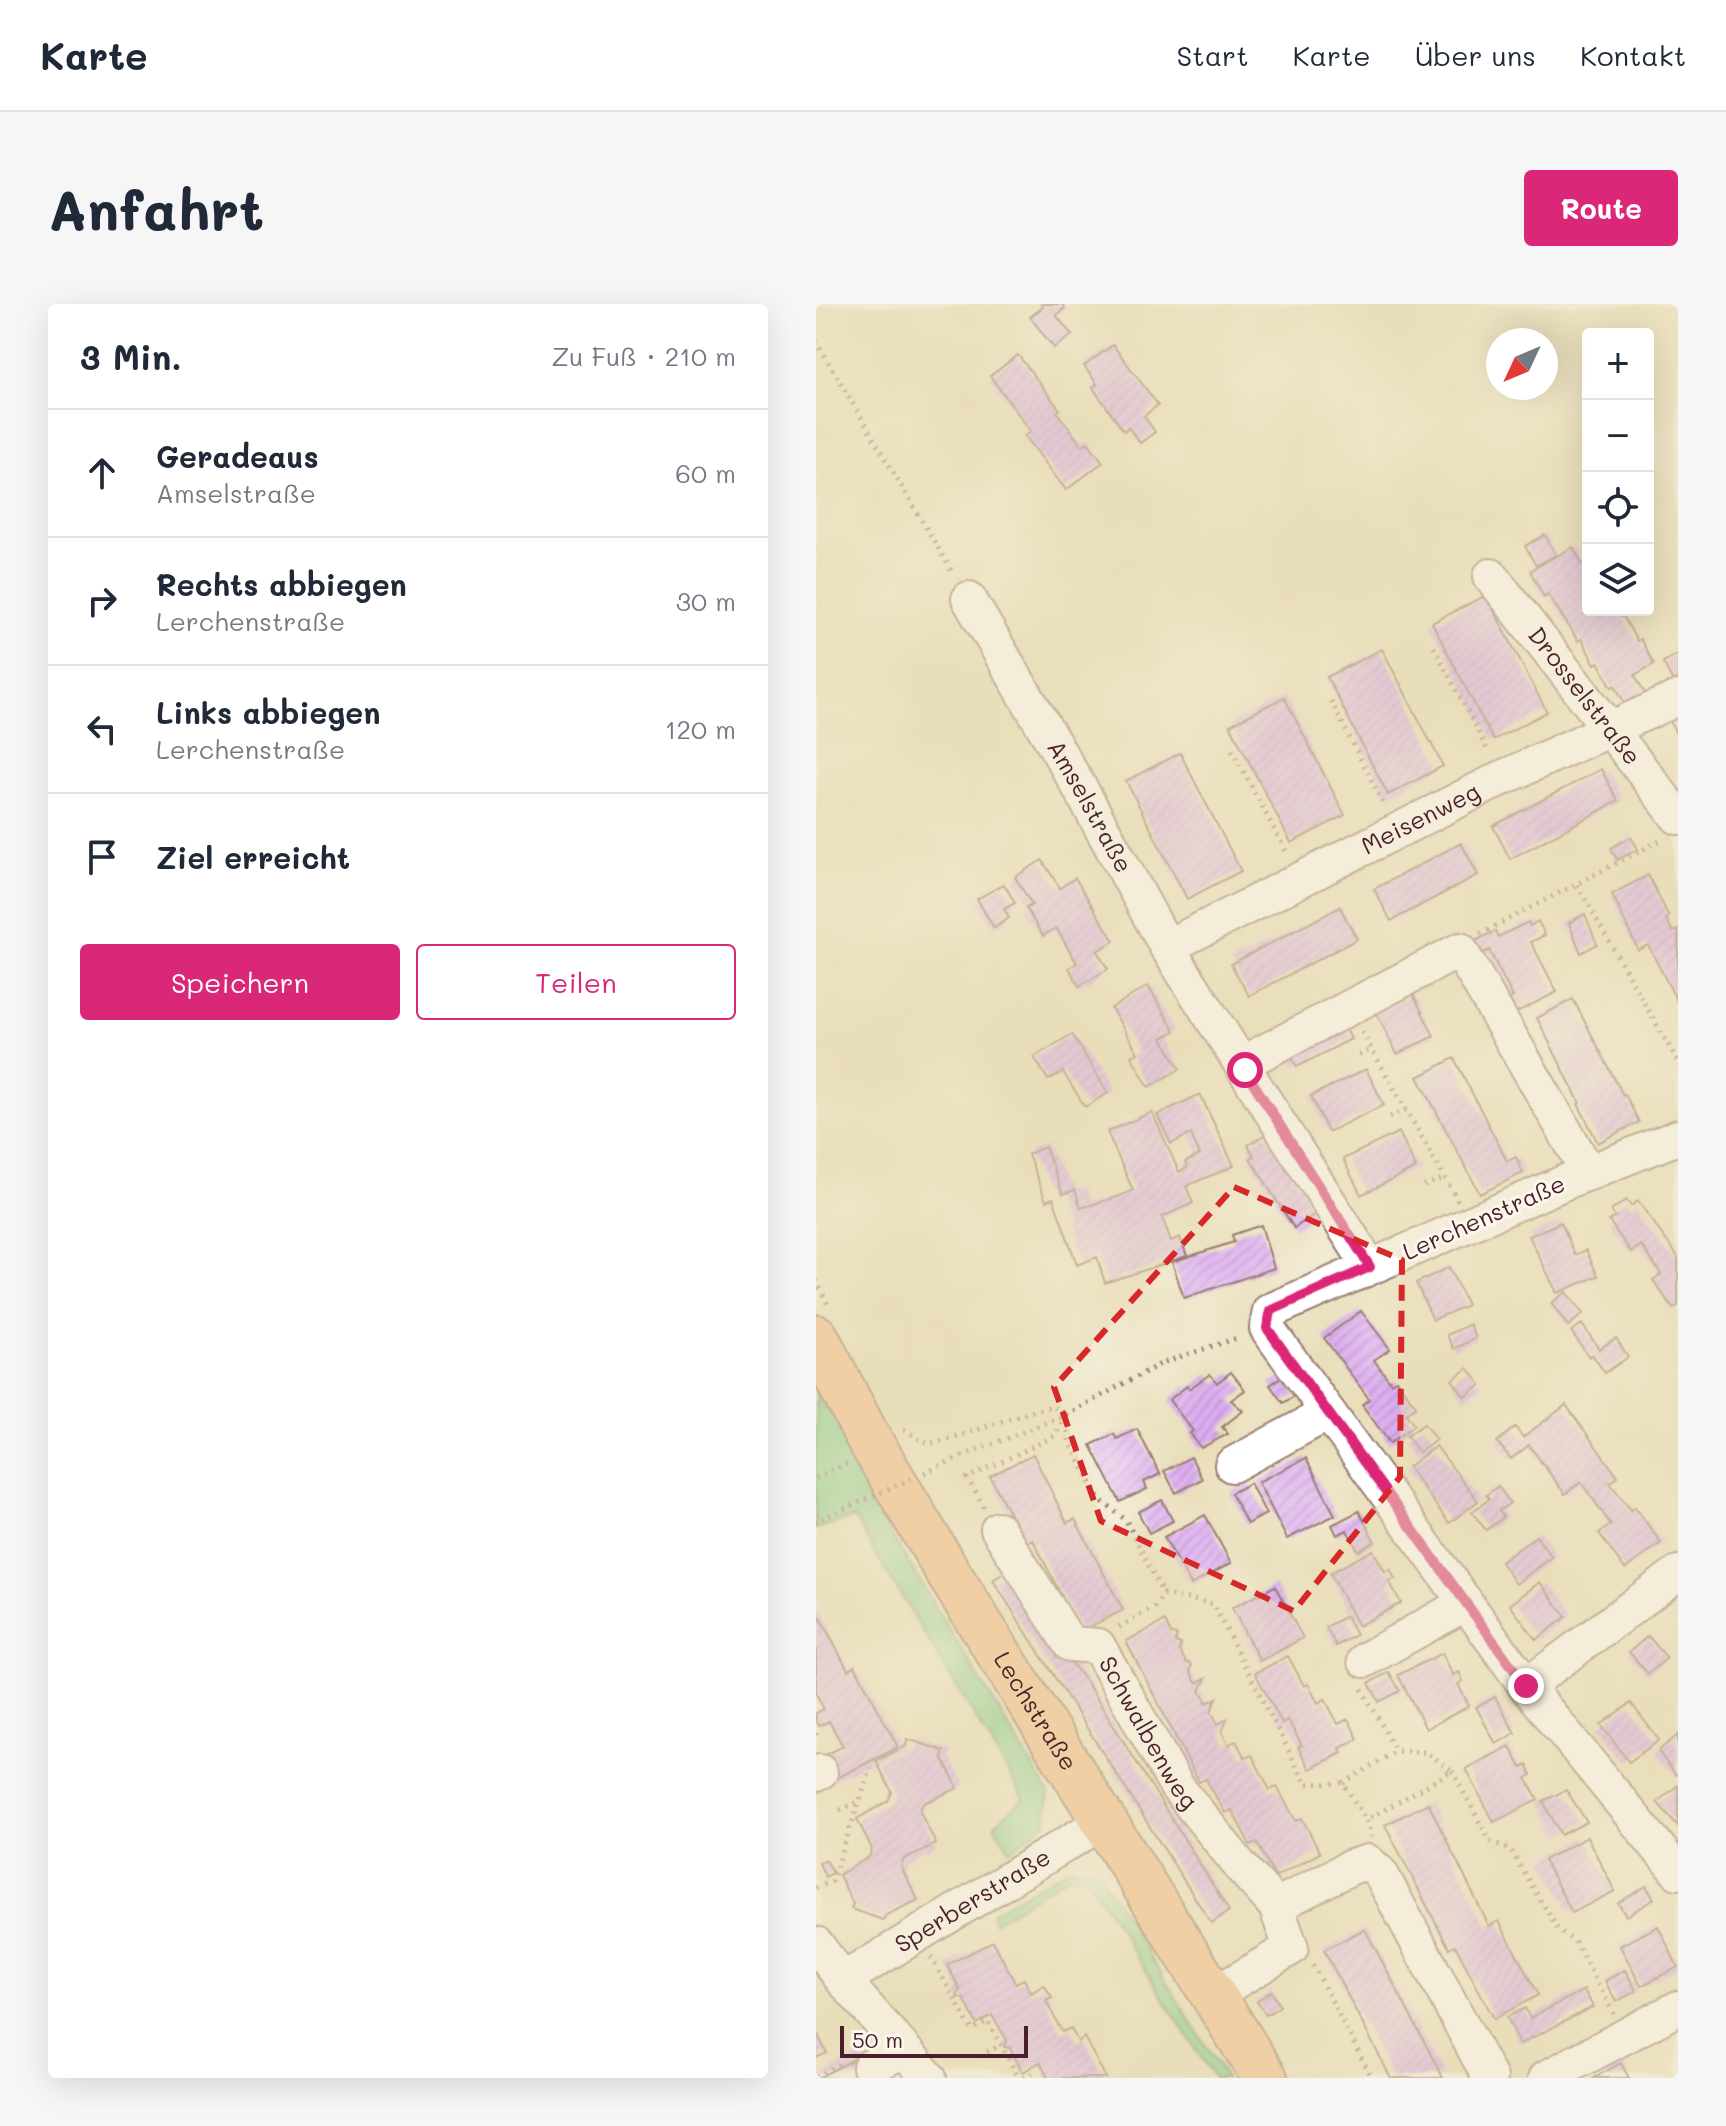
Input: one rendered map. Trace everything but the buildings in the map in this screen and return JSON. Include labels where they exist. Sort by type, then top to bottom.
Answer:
[{"type":"main road","name":"Lechstraße","points":[[816,1337],[866,1434],[949,1574],[1265,2078]]},
{"type":"street","name":"Drosselstraße","points":[[1491,576],[1607,728],[1672,828]]},
{"type":"street","name":"Amselstraße","points":[[969,599],[1081,790],[1167,947],[1370,1267]]},
{"type":"street","name":"Meisenweg","points":[[1167,947],[1502,778],[1678,698]]},
{"type":"street","points":[[1241,1064],[1460,950],[1589,1173]]},
{"type":"street","name":"Lerchenstraße","points":[[1267,1328],[1270,1311],[1678,1137]]},
{"type":"street","points":[[1267,1328],[1526,1686],[1678,1872]]},
{"type":"street","points":[[1232,1465],[1328,1413]]},
{"type":"street","name":"Schwalbenweg","points":[[998,1529],[1070,1644],[1098,1646],[1177,1787],[1276,1906],[1291,1948]]},
{"type":"street","points":[[1526,1686],[1678,1573]]},
{"type":"street","points":[[1365,1660],[1466,1603]]},
{"type":"street","name":"Sperberstraße","points":[[843,1980],[1104,1821]]},
{"type":"street","points":[[1276,1906],[1351,1867],[1368,1862],[1381,1874],[1490,2078]]},
{"type":"street","points":[[816,1944],[843,1980],[929,2078]]},
{"type":"street","points":[[1213,1995],[1291,1948]]},
{"type":"street","points":[[1546,2078],[1678,2008]]},
{"type":"street","points":[[870,2067],[904,2050]]},
{"type":"path","points":[[816,341],[969,599]]},
{"type":"path","points":[[1434,647],[1502,778]]},
{"type":"path","points":[[1331,701],[1397,831]]},
{"type":"path","points":[[1232,750],[1301,879]]},
{"type":"path","points":[[1460,950],[1461,943],[1577,885],[1672,828]]},
{"type":"path","points":[[1577,885],[1678,1062]]},
{"type":"path","points":[[1348,1007],[1472,1224]]},
{"type":"path","points":[[1359,1055],[1372,1049]]},
{"type":"path","points":[[1390,1117],[1406,1110]]},
{"type":"path","points":[[1424,1186],[1445,1178]]},
{"type":"path","points":[[819,1521],[962,1456],[1066,1415],[1162,1363],[1267,1328]]},
{"type":"path","points":[[900,1428],[929,1444],[964,1436],[1026,1412],[1053,1406],[1066,1415],[1069,1441],[1099,1499],[1126,1520],[1163,1594]]},
{"type":"path","points":[[998,1529],[967,1478],[1055,1436],[1066,1415]]},
{"type":"path","points":[[1098,1646],[1107,1633],[1155,1607],[1163,1594]]},
{"type":"path","points":[[1163,1594],[1213,1604],[1306,1784],[1343,1783],[1396,1751],[1426,1752],[1452,1771],[1490,1841],[1510,1849],[1558,1930],[1575,1942],[1626,2036]]},
{"type":"path","points":[[1365,1660],[1361,1686],[1396,1751]]},
{"type":"path","points":[[816,1733],[817,1762]]},
{"type":"path","points":[[816,1888],[832,1881],[871,1768]]},
{"type":"path","points":[[1366,1820],[1452,1771]]},
{"type":"path","points":[[1343,1783],[1373,1834],[1368,1862]]},
{"type":"path","points":[[840,1810],[860,1801]]},
{"type":"path","points":[[919,1934],[951,2000],[972,2030],[988,2021],[1021,2078],[1033,2073],[1036,2078]]},
{"type":"path","points":[[1291,1948],[1311,1961],[1372,2078]]},
{"type":"path","points":[[987,2052],[1001,2045]]},
{"type":"highlighted area","points":[[1234,1187],[1402,1260],[1400,1477],[1294,1611],[1101,1521],[1054,1387]]},
{"type":"green space","points":[[816,1378],[875,1508],[1049,1793],[1046,1823],[1010,1850],[994,1825],[1024,1798],[854,1518],[816,1529]]},
{"type":"green space","points":[[1070,1867],[1097,1871],[1226,2078],[1214,2078],[1087,1878],[1069,1875],[994,1922],[991,1913]]},
{"type":"route","points":[[1245,1070],[1370,1267],[1270,1311],[1267,1328],[1526,1686]]}]
